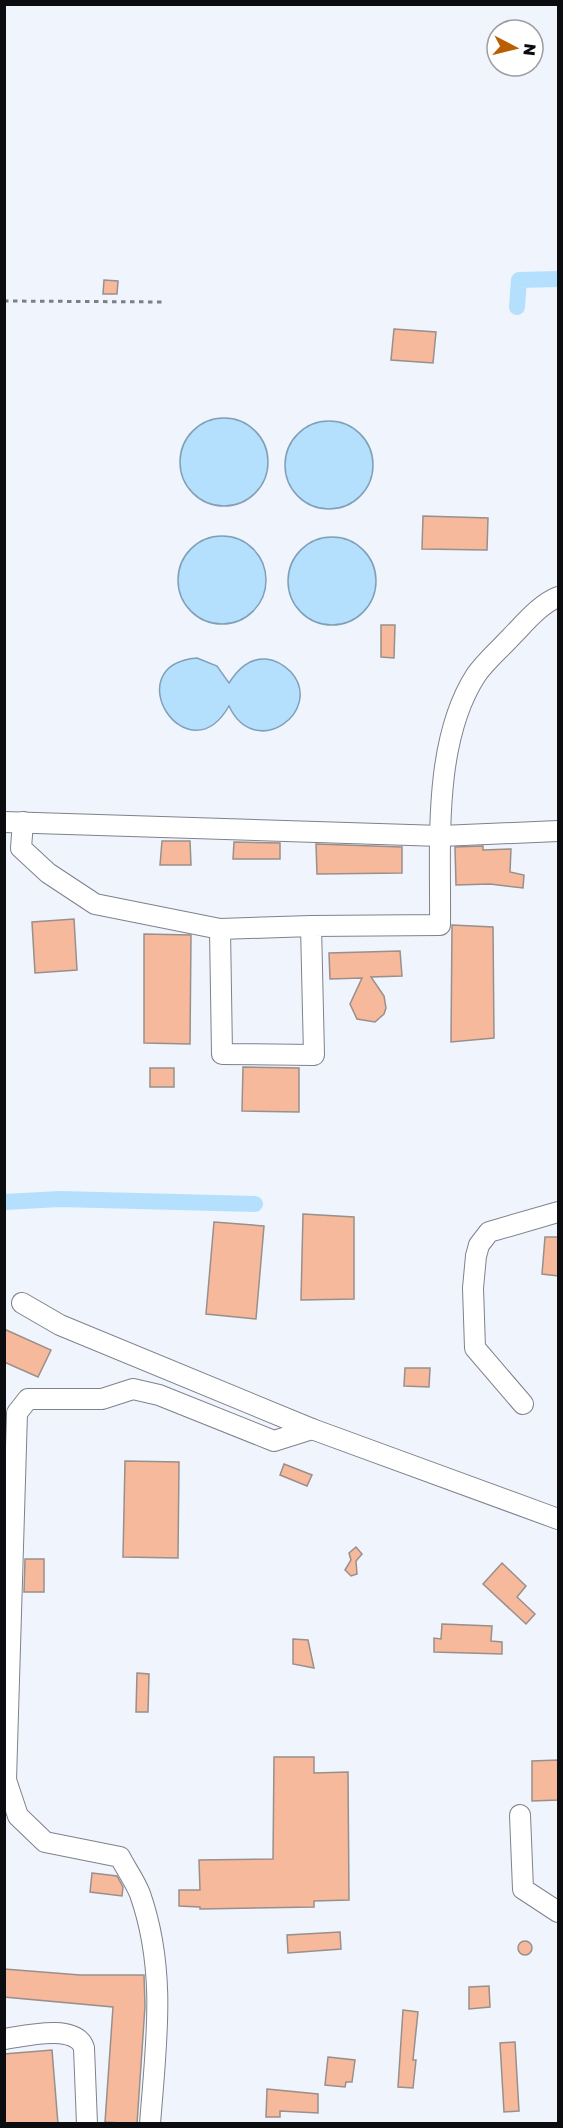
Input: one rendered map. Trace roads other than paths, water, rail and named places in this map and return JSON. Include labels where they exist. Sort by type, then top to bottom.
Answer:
[{"type":"street","points":[[558,597],[528,620],[499,649],[477,674],[462,702],[444,774],[441,836],[440,925],[220,929],[95,904],[48,873],[21,848],[14,822],[441,836],[558,831]]},
{"type":"street","points":[[220,929],[222,1054],[314,1055],[311,926]]},
{"type":"street","points":[[523,1404],[476,1348],[473,1288],[476,1256],[479,1245],[489,1232],[558,1212]]},
{"type":"street","points":[[22,1303],[60,1325],[312,1429],[558,1519]]},
{"type":"street","points":[[150,2124],[159,1995],[149,1924],[139,1892],[120,1857],[45,1842],[18,1816],[5,1787],[17,1413],[28,1399],[102,1399],[133,1389],[159,1395],[274,1442],[312,1429]]},
{"type":"street","points":[[520,1815],[523,1889],[558,1912]]},
{"type":"street","points":[[4,2039],[48,2033],[75,2035],[82,2040],[87,2124]]},
{"type":"water","points":[[215,418],[233,418],[249,425],[261,437],[268,453],[268,471],[261,487],[249,499],[233,506],[215,506],[199,499],[187,487],[180,471],[180,453],[187,437],[199,425]]},
{"type":"water","points":[[320,421],[338,421],[354,428],[366,440],[373,456],[373,474],[366,490],[354,502],[338,509],[320,509],[304,502],[292,490],[285,474],[285,456],[292,440],[304,428]]},
{"type":"water","points":[[213,536],[231,536],[247,543],[259,555],[266,571],[266,589],[259,605],[247,617],[231,624],[213,624],[197,617],[185,605],[178,589],[178,571],[185,555],[197,543]]},
{"type":"water","points":[[323,537],[341,537],[357,544],[369,556],[376,572],[376,590],[369,606],[357,618],[341,625],[323,625],[307,618],[295,606],[288,590],[288,572],[295,556],[307,544]]},
{"type":"water","points":[[197,658],[217,666],[229,683],[240,669],[254,660],[266,659],[280,663],[291,672],[299,687],[299,702],[293,715],[282,725],[269,730],[254,730],[241,722],[229,706],[212,725],[195,730],[179,725],[166,712],[160,696],[162,679],[173,665]]},
{"type":"waterway","points":[[517,307],[519,280],[558,279]]},
{"type":"waterway","points":[[4,1202],[60,1199],[255,1204]]}]
